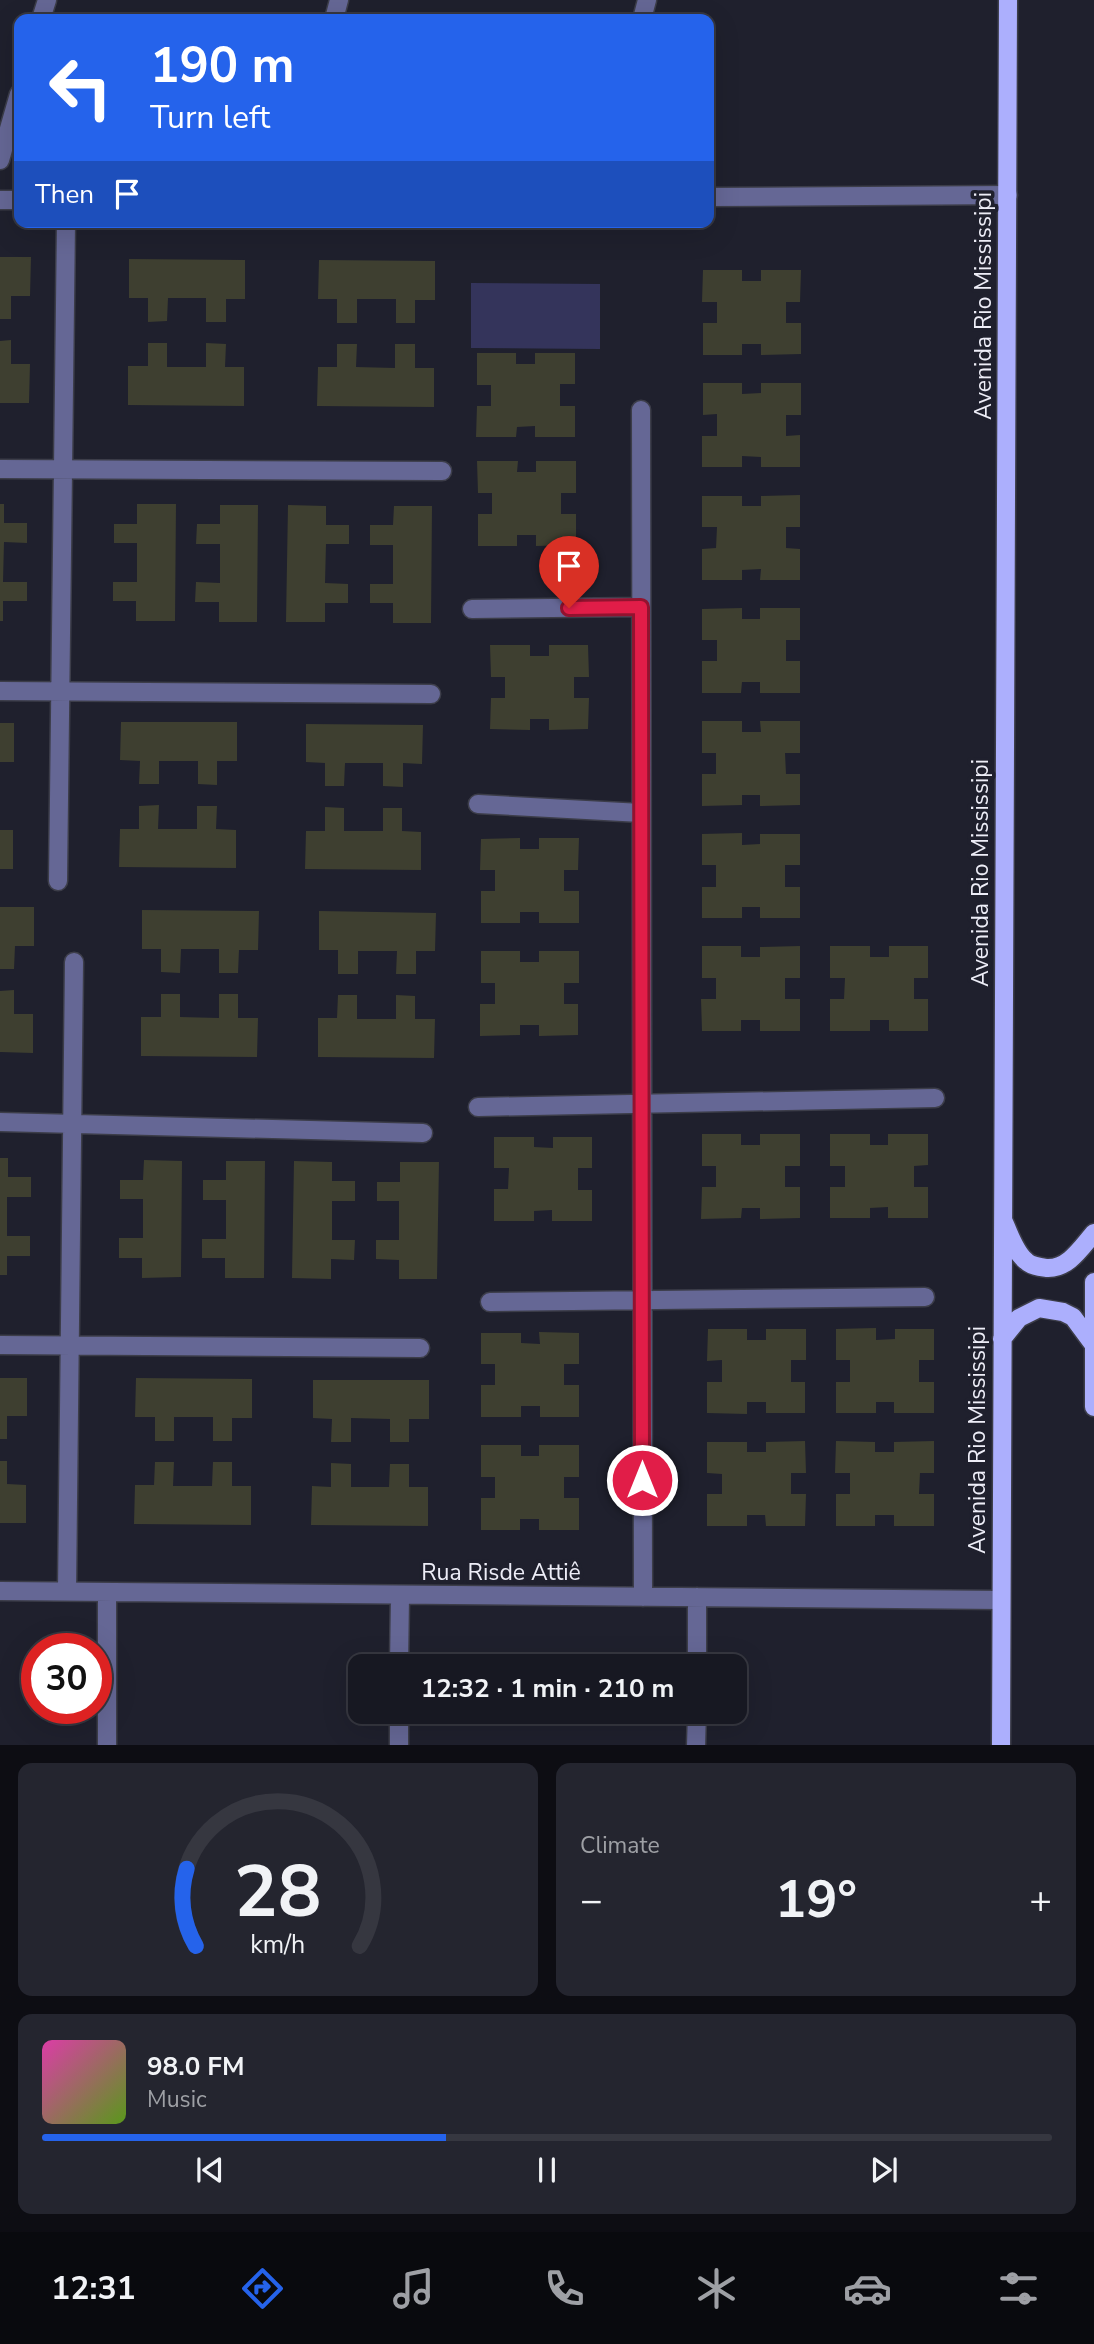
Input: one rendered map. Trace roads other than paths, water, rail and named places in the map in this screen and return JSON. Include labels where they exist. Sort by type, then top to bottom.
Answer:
[{"type":"main road","name":"Avenida Rio Mississipi","points":[[1001,1745],[1008,0]]},
{"type":"main road","points":[[1003,1219],[1017,1249],[1027,1262],[1038,1267],[1057,1268],[1073,1258],[1094,1233]]},
{"type":"main road","points":[[1094,1282],[1094,1407]]},
{"type":"main road","points":[[1002,1339],[1019,1318],[1039,1308],[1063,1312],[1073,1317],[1093,1344]]},
{"type":"street","points":[[0,160],[14,111]]},
{"type":"street","points":[[714,197],[1008,195]]},
{"type":"street","points":[[58,881],[66,228]]},
{"type":"street","points":[[641,410],[643,1597]]},
{"type":"street","points":[[0,469],[442,471]]},
{"type":"street","points":[[472,609],[641,607]]},
{"type":"street","points":[[0,691],[431,694]]},
{"type":"street","points":[[478,804],[641,813]]},
{"type":"street","points":[[67,1591],[74,961]]},
{"type":"street","points":[[478,1107],[935,1098]]},
{"type":"street","points":[[0,1122],[423,1133]]},
{"type":"street","points":[[490,1302],[925,1297]]},
{"type":"street","points":[[0,1345],[420,1348]]},
{"type":"street","name":"Rua Risde Attiê","points":[[0,1591],[1002,1600]]},
{"type":"street","points":[[107,1592],[107,1745]]},
{"type":"street","points":[[400,1596],[400,1654]]},
{"type":"street","points":[[697,1597],[697,1654]]},
{"type":"street","points":[[399,1724],[399,1745]]},
{"type":"street","points":[[696,1745],[697,1724]]}]
